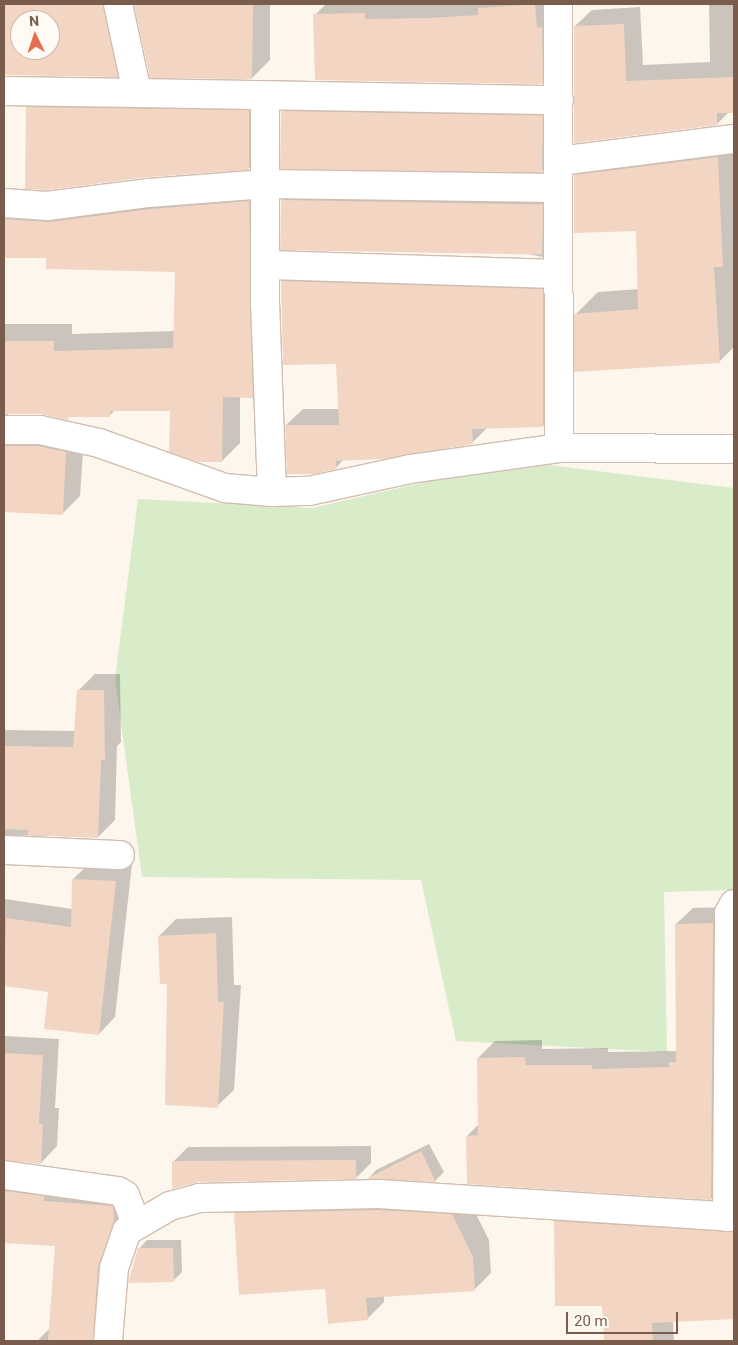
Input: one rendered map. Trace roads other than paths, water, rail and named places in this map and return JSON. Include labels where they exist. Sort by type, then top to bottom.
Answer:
[{"type":"street","points":[[118,4],[136,93]]},
{"type":"street","points":[[558,4],[558,448]]},
{"type":"street","points":[[4,91],[559,100]]},
{"type":"street","points":[[265,96],[267,265],[265,302],[272,492]]},
{"type":"street","points":[[559,160],[734,139]]},
{"type":"street","points":[[4,203],[36,207],[149,193],[266,184],[558,188]]},
{"type":"street","points":[[267,265],[558,274]]},
{"type":"street","points":[[4,430],[40,430],[99,443],[225,488],[272,492],[309,491],[410,469],[558,448],[734,449]]},
{"type":"street","points":[[4,850],[120,855]]},
{"type":"street","points":[[108,1341],[114,1268],[127,1231],[136,1223],[170,1206],[199,1198],[380,1194],[731,1217],[729,913],[734,904]]},
{"type":"street","points":[[4,1175],[118,1191],[125,1195],[136,1223]]}]
